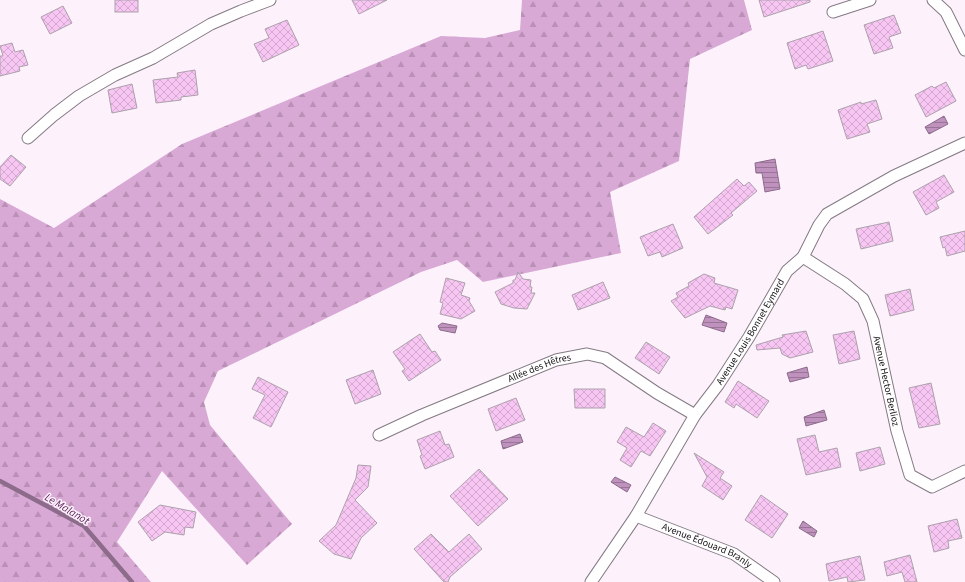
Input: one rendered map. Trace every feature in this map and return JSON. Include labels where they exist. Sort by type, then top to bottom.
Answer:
[{"type":"street","points":[[28,138],[54,115],[79,96],[115,75],[153,58],[212,24],[270,0]]},
{"type":"street","points":[[833,12],[870,0]]},
{"type":"street","points":[[933,0],[946,12],[965,50]]},
{"type":"street","name":"Avenue Louis Bonnet Eymard","points":[[591,582],[636,516],[695,415],[718,385],[749,337],[787,271],[803,257],[815,232],[827,214],[894,176],[965,143]]},
{"type":"street","name":"Avenue Hector Berlioz","points":[[803,257],[845,284],[863,299],[873,321],[897,431],[910,475],[932,487],[965,471]]},
{"type":"street","name":"Allée des Hêtres","points":[[379,435],[429,412],[556,360],[587,354],[605,358],[657,393],[695,415]]},
{"type":"street","name":"Avenue Édouard Branly","points":[[636,516],[734,554],[774,582]]},
{"type":"green space","points":[[522,0],[744,0],[752,30],[690,59],[679,161],[610,192],[621,253],[483,282],[457,260],[421,272],[218,371],[204,402],[210,425],[292,524],[247,565],[162,471],[117,542],[151,582],[0,582],[0,199],[54,228],[182,144],[441,36],[485,38],[520,30]]},
{"type":"shaded area","points":[[944,116],[948,124],[929,134],[925,127]]},
{"type":"shaded area","points":[[775,159],[780,189],[765,192],[762,173],[756,173],[755,163]]},
{"type":"shaded area","points":[[706,315],[727,323],[724,332],[702,325]]},
{"type":"shaded area","points":[[442,323],[457,326],[455,333],[440,330],[438,326]]},
{"type":"shaded area","points":[[807,367],[809,377],[790,382],[787,373]]},
{"type":"shaded area","points":[[824,410],[827,420],[806,426],[804,417]]},
{"type":"shaded area","points":[[520,434],[523,442],[503,449],[501,441]]},
{"type":"shaded area","points":[[615,477],[631,485],[627,492],[611,482]]},
{"type":"shaded area","points":[[803,521],[817,531],[814,537],[799,528]]},
{"type":"building","points":[[115,0],[138,0],[138,12],[115,12]]},
{"type":"building","points":[[352,0],[387,0],[359,14]]},
{"type":"building","points":[[759,0],[810,0],[810,2],[764,17]]},
{"type":"building","points":[[63,6],[72,23],[50,34],[41,17]]},
{"type":"building","points":[[894,15],[901,33],[889,37],[893,48],[874,54],[864,25]]},
{"type":"building","points":[[287,20],[299,45],[263,62],[254,44],[269,38],[265,29]]},
{"type":"building","points":[[823,31],[833,61],[808,69],[806,65],[795,69],[787,43]]},
{"type":"building","points":[[12,43],[15,52],[23,50],[28,65],[19,67],[20,71],[0,76],[0,56],[3,56],[0,46]]},
{"type":"building","points":[[195,70],[198,95],[181,97],[181,100],[156,103],[153,80],[178,77],[177,73]]},
{"type":"building","points":[[946,82],[956,101],[926,117],[915,95],[932,86],[934,88]]},
{"type":"building","points":[[132,84],[137,108],[112,113],[108,90]]},
{"type":"building","points":[[876,100],[882,119],[867,124],[870,132],[847,139],[838,110],[861,102],[861,104]]},
{"type":"building","points":[[11,155],[26,167],[10,186],[0,179],[0,167]]},
{"type":"building","points":[[944,175],[954,192],[936,202],[939,208],[926,215],[913,192]]},
{"type":"building","points":[[737,179],[744,186],[749,182],[757,191],[731,213],[733,215],[708,234],[694,217]]},
{"type":"building","points":[[889,222],[893,241],[861,249],[856,229]]},
{"type":"building","points":[[673,224],[683,248],[662,257],[660,252],[648,256],[640,237]]},
{"type":"building","points":[[965,231],[965,251],[947,256],[945,247],[943,248],[940,237]]},
{"type":"building","points":[[518,272],[523,279],[531,280],[531,293],[535,293],[527,309],[514,308],[501,304],[495,292],[513,283],[513,280],[515,280]]},
{"type":"building","points":[[704,274],[715,278],[714,283],[738,290],[732,309],[726,307],[725,310],[710,306],[685,318],[671,301],[678,297],[676,293],[689,286],[688,283]]},
{"type":"building","points":[[446,278],[465,283],[461,295],[470,298],[469,301],[475,311],[461,319],[440,314],[443,303],[440,302]]},
{"type":"building","points":[[603,282],[610,298],[578,310],[572,295]]},
{"type":"building","points":[[910,289],[914,310],[890,316],[885,295]]},
{"type":"building","points":[[806,331],[813,352],[790,358],[782,354],[780,348],[757,350],[756,345],[783,337],[782,335]]},
{"type":"building","points":[[854,331],[860,359],[839,364],[833,335]]},
{"type":"building","points":[[420,334],[432,352],[435,351],[441,360],[409,381],[402,371],[405,369],[393,352]]},
{"type":"building","points":[[646,342],[670,357],[659,374],[635,358]]},
{"type":"building","points":[[373,370],[381,394],[355,404],[346,380]]},
{"type":"building","points":[[258,377],[288,392],[271,427],[253,418],[265,395],[252,389]]},
{"type":"building","points":[[738,381],[769,401],[757,418],[736,404],[734,408],[725,402]]},
{"type":"building","points":[[931,383],[940,424],[919,428],[909,388]]},
{"type":"building","points":[[574,389],[605,389],[605,408],[575,408]]},
{"type":"building","points":[[516,398],[525,420],[496,431],[488,409]]},
{"type":"building","points":[[653,423],[666,431],[650,456],[641,451],[631,467],[620,460],[627,448],[617,442],[626,427],[644,437]]},
{"type":"building","points":[[440,431],[445,445],[449,444],[454,457],[425,469],[420,456],[422,455],[417,440]]},
{"type":"building","points":[[815,435],[819,452],[837,448],[841,467],[806,475],[797,439]]},
{"type":"building","points":[[880,447],[885,464],[860,471],[856,453]]},
{"type":"building","points":[[694,453],[724,472],[720,478],[732,486],[723,500],[702,486],[707,477]]},
{"type":"building","points":[[358,465],[371,466],[368,487],[355,500],[377,523],[361,538],[351,559],[334,554],[319,541],[336,525],[356,478]]},
{"type":"building","points":[[479,469],[508,499],[478,526],[450,496]]},
{"type":"building","points":[[761,495],[788,514],[772,538],[745,520]]},
{"type":"building","points":[[160,505],[196,512],[193,528],[185,527],[184,535],[165,532],[152,541],[138,522]]},
{"type":"building","points":[[957,519],[962,538],[948,541],[949,548],[934,552],[928,526]]},
{"type":"building","points":[[431,534],[449,552],[469,534],[482,549],[450,577],[448,582],[444,582],[414,549]]},
{"type":"building","points":[[910,555],[917,582],[905,582],[902,572],[887,576],[884,562]]},
{"type":"building","points":[[860,556],[865,580],[848,582],[847,577],[829,581],[826,564]]},
{"type":"waterway","name":"Le Malanot","points":[[0,481],[84,526],[132,582]]}]
